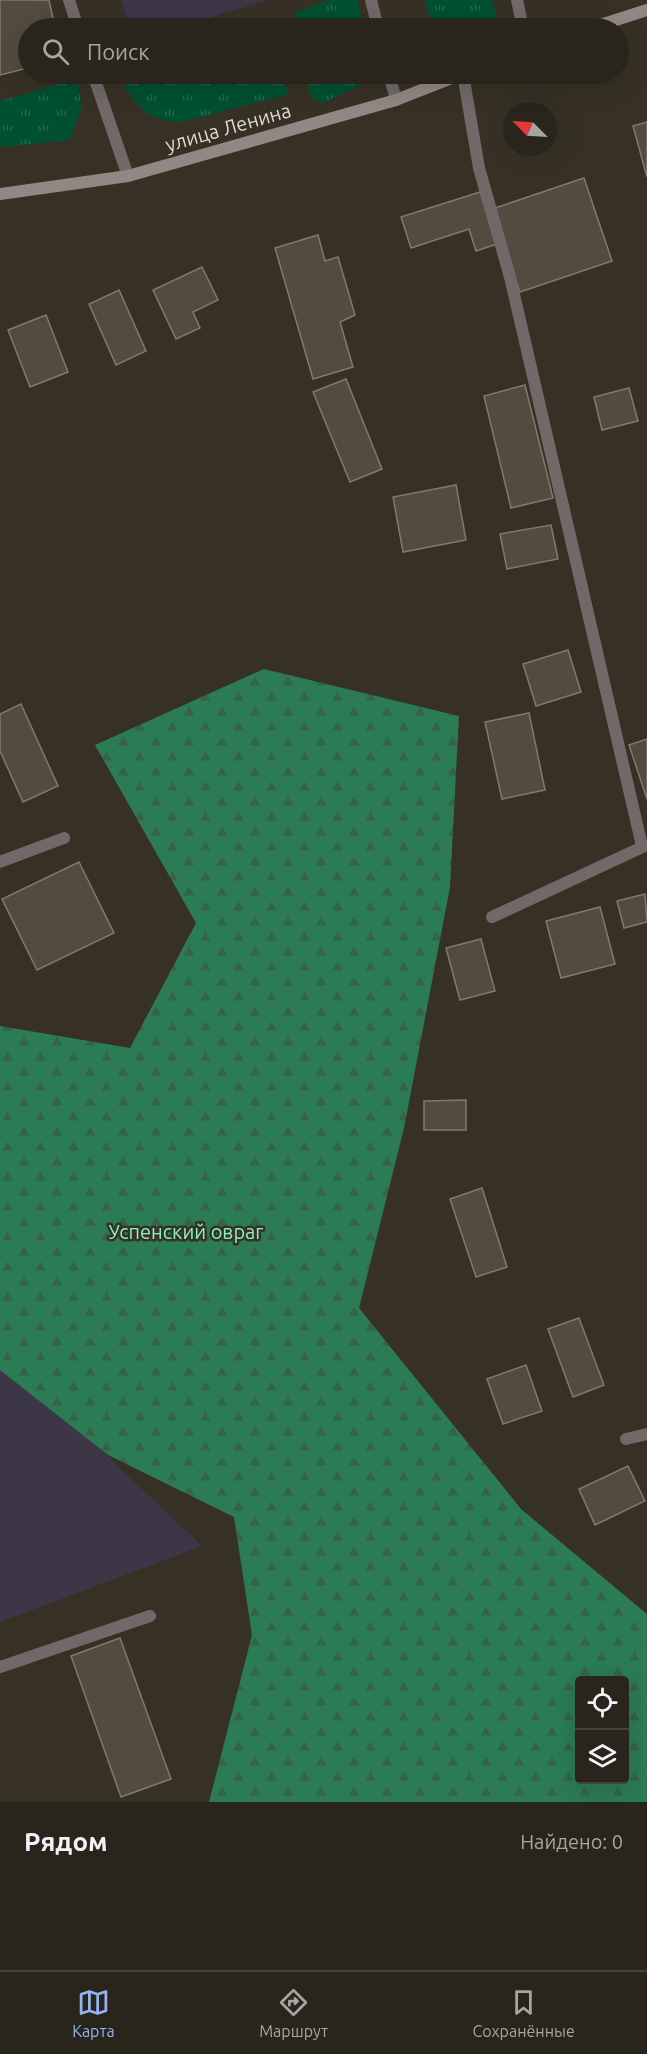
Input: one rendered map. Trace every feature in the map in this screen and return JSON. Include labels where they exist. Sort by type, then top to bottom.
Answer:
[{"type":"street","points":[[69,0],[75,18]]},
{"type":"street","points":[[371,0],[376,18]]},
{"type":"street","points":[[517,0],[521,18]]},
{"type":"street","points":[[622,18],[647,10]]},
{"type":"street","points":[[96,84],[128,176]]},
{"type":"street","points":[[392,84],[396,100]]},
{"type":"street","name":"улица Ленина","points":[[0,194],[128,176],[396,100],[437,84]]},
{"type":"street","points":[[464,84],[479,168],[510,277],[644,845],[492,917]]},
{"type":"street","points":[[0,862],[64,838]]},
{"type":"street","points":[[626,1440],[647,1434]]},
{"type":"street","points":[[0,1667],[150,1616]]},
{"type":"shaded area","points":[[121,0],[267,0],[208,18],[127,18]]},
{"type":"shaded area","points":[[0,1354],[202,1546],[0,1622]]},
{"type":"green space","points":[[329,0],[357,0],[362,18],[296,18],[295,12]]},
{"type":"green space","points":[[424,0],[492,0],[498,18],[430,18]]},
{"type":"green space","points":[[60,84],[78,84],[82,107],[70,140],[0,147],[0,101]]},
{"type":"green space","points":[[123,84],[285,84],[287,95],[180,122],[167,121],[149,114]]},
{"type":"green space","points":[[308,84],[360,84],[322,103],[310,97]]},
{"type":"green space","name":"Успенский овраг","points":[[264,669],[459,716],[450,887],[404,1128],[359,1308],[521,1509],[647,1614],[647,1802],[209,1802],[252,1635],[234,1517],[108,1455],[0,1370],[0,1026],[130,1048],[196,923],[95,745]]},
{"type":"building","points":[[0,0],[49,0],[53,18],[18,18],[18,70],[0,75]]},
{"type":"building","points":[[647,122],[647,177],[633,126]]},
{"type":"building","points":[[584,178],[612,261],[520,292],[492,209]]},
{"type":"building","points":[[480,192],[497,244],[476,251],[469,229],[411,248],[401,217]]},
{"type":"building","points":[[318,235],[325,261],[338,257],[355,315],[340,322],[353,367],[313,379],[275,248]]},
{"type":"building","points":[[202,267],[218,300],[193,312],[200,328],[176,339],[153,290]]},
{"type":"building","points":[[119,290],[146,351],[116,365],[89,304]]},
{"type":"building","points":[[46,315],[68,372],[30,387],[8,330]]},
{"type":"building","points":[[346,379],[382,469],[350,482],[313,392]]},
{"type":"building","points":[[525,385],[553,498],[511,508],[484,396]]},
{"type":"building","points":[[629,388],[638,421],[602,430],[594,397]]},
{"type":"building","points":[[456,485],[466,540],[403,552],[393,497]]},
{"type":"building","points":[[551,525],[558,559],[507,569],[500,534]]},
{"type":"building","points":[[568,650],[581,692],[536,706],[523,664]]},
{"type":"building","points":[[21,704],[58,786],[23,802],[0,751],[0,714]]},
{"type":"building","points":[[529,713],[545,790],[502,799],[485,722]]},
{"type":"building","points":[[647,739],[647,799],[629,745]]},
{"type":"building","points":[[79,862],[114,933],[37,970],[2,899]]},
{"type":"building","points":[[645,894],[647,922],[624,928],[617,901]]},
{"type":"building","points":[[600,907],[615,964],[561,978],[546,921]]},
{"type":"building","points":[[481,939],[495,991],[460,1000],[446,948]]},
{"type":"building","points":[[466,1100],[466,1130],[424,1130],[424,1101]]},
{"type":"building","points":[[482,1188],[507,1267],[476,1277],[450,1199]]},
{"type":"building","points":[[579,1318],[604,1385],[573,1397],[548,1329]]},
{"type":"building","points":[[526,1365],[542,1411],[503,1424],[487,1379]]},
{"type":"building","points":[[628,1466],[645,1501],[595,1525],[579,1489]]},
{"type":"building","points":[[120,1638],[171,1779],[121,1797],[71,1656]]}]
